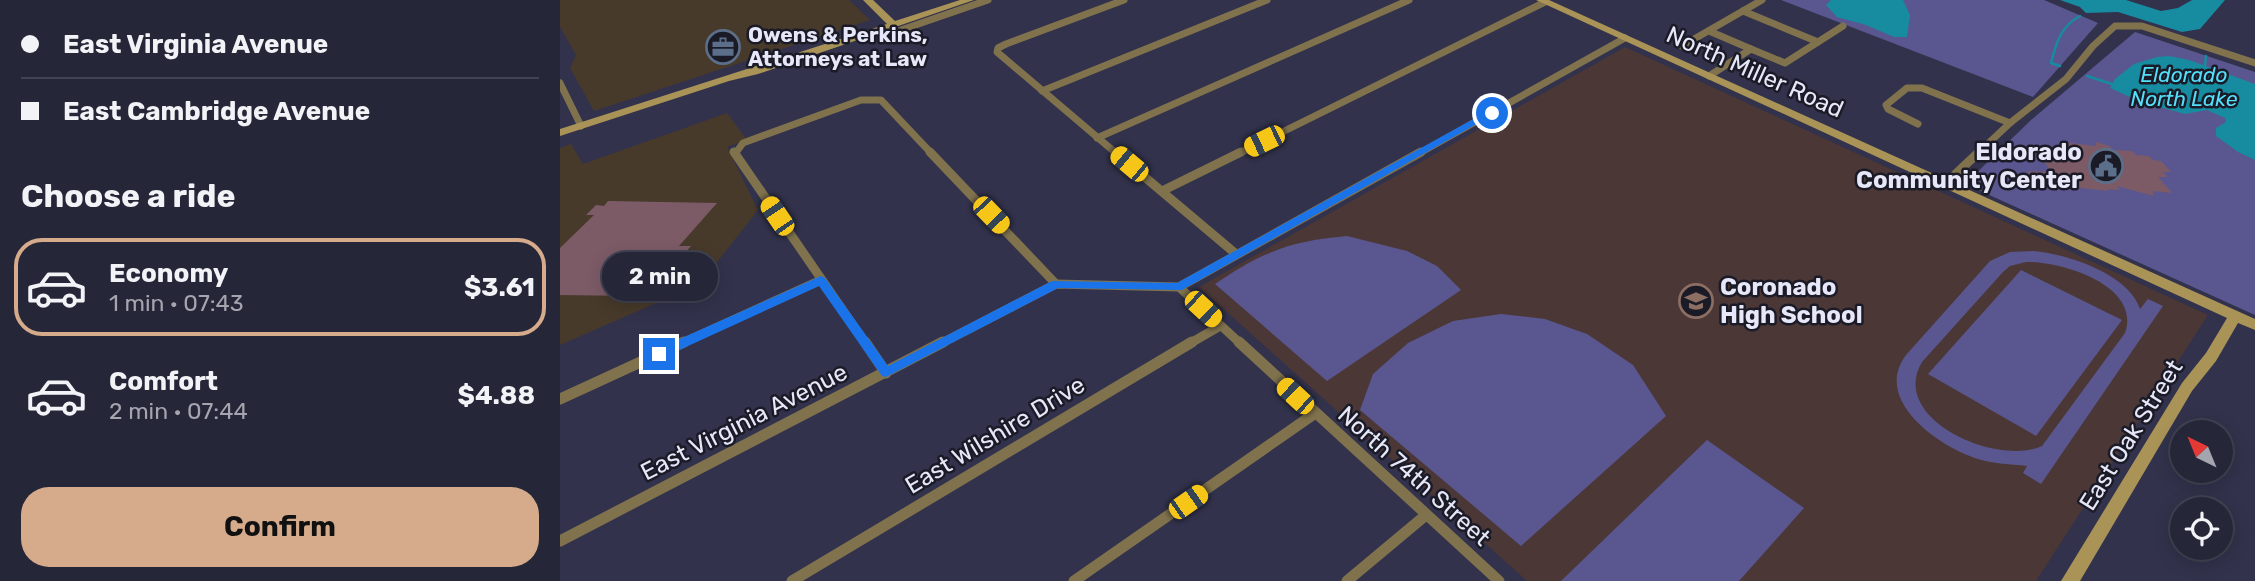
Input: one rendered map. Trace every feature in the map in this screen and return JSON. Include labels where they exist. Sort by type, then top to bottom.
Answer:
[{"type":"street","points":[[868,0],[894,25]]},
{"type":"street","points":[[560,133],[726,78],[749,66],[894,25],[960,3],[988,0]]},
{"type":"street","points":[[1124,0],[998,48],[997,52],[1236,254]]},
{"type":"street","points":[[1042,91],[1267,0]]},
{"type":"street","points":[[1097,138],[1409,0]]},
{"type":"street","points":[[1682,46],[1762,0]]},
{"type":"street","points":[[1162,191],[1543,1]]},
{"type":"street","name":"North Miller Road","points":[[1543,1],[2255,325]]},
{"type":"street","points":[[1743,11],[1818,42]]},
{"type":"street","points":[[1945,184],[2010,123],[2066,79],[2115,26],[2124,24],[2150,28],[2255,63]]},
{"type":"street","points":[[1709,31],[1785,64],[1843,26]]},
{"type":"street","points":[[1178,287],[1625,38]]},
{"type":"street","points":[[1709,76],[1751,48]]},
{"type":"street","points":[[560,83],[581,126]]},
{"type":"street","points":[[1918,124],[1888,109],[1886,105],[1913,86],[2010,123]]},
{"type":"street","points":[[886,373],[734,152],[736,148],[839,108],[873,98],[881,100],[1056,284]]},
{"type":"street","points":[[560,399],[821,280]]},
{"type":"street","name":"East Virginia Avenue","points":[[560,541],[1056,284],[1178,287]]},
{"type":"street","name":"North 74th Street","points":[[1178,287],[1499,581]]},
{"type":"street","name":"East Oak Street","points":[[2070,581],[2187,387],[2211,357],[2235,316]]},
{"type":"street","name":"East Wilshire Drive","points":[[792,581],[1220,326]]},
{"type":"street","points":[[1074,581],[1314,414]]},
{"type":"street","points":[[1347,581],[1426,515]]},
{"type":"shaded area","points":[[560,0],[849,0],[870,20],[594,111],[570,68],[576,55],[560,27]]},
{"type":"shaded area","points":[[1781,0],[2044,0],[2098,23],[2033,97]]},
{"type":"shaded area","points":[[2135,32],[2255,72],[2255,315],[1965,184],[2031,120]]},
{"type":"shaded area","name":"Coronado High School","points":[[1625,47],[2208,315],[2036,581],[1527,581],[1199,287]]},
{"type":"shaded area","points":[[727,113],[747,140],[727,147],[758,210],[700,284],[560,345],[560,148],[571,144],[583,164]]},
{"type":"shaded area","points":[[1347,236],[1407,251],[1437,266],[1461,290],[1327,381],[1215,284],[1247,264],[1277,250],[1309,241]]},
{"type":"shaded area","points":[[2034,251],[2079,261],[2110,276],[2123,286],[2134,297],[2140,309],[2148,299],[2163,306],[2041,484],[2023,473],[2027,466],[1978,459],[1962,453],[1929,433],[1904,405],[1897,389],[1898,372],[1906,355],[1990,261],[2010,252]],"holes":[[[2026,262],[2077,271],[2110,289],[2121,302],[2127,316],[2125,333],[2042,446],[2023,451],[1999,450],[1975,444],[1952,433],[1933,419],[1920,402],[1916,383],[1922,362],[2010,266]]]},
{"type":"shaded area","points":[[2021,270],[2122,320],[2036,436],[1928,374]]},
{"type":"shaded area","points":[[1501,314],[1545,319],[1587,334],[1633,365],[1666,416],[1521,546],[1360,410],[1373,374],[1408,343],[1453,321]]},
{"type":"shaded area","points":[[1707,440],[1804,508],[1739,581],[1561,581]]},
{"type":"water","points":[[1831,0],[1903,0],[1910,15],[1907,37],[1894,37],[1837,17],[1826,5]]},
{"type":"water","points":[[2060,0],[2126,0],[2161,11],[2178,8],[2192,0],[2225,0],[2200,29],[2182,32],[2118,12],[2086,13],[2080,7]]},
{"type":"water","name":"Eldorado North Lake","points":[[2169,56],[2189,60],[2255,84],[2255,160],[2216,136],[2216,128],[2226,122],[2225,118],[2207,110],[2185,114],[2141,102],[2110,88],[2115,79],[2134,64]]},
{"type":"building","name":"Eldorado Community Center","points":[[2062,142],[2096,146],[2096,142],[2113,150],[2132,151],[2136,155],[2161,161],[2171,172],[2163,172],[2167,177],[2158,177],[2172,193],[2152,191],[2154,196],[2117,186],[2120,190],[2107,189],[2109,191],[2034,183],[2028,171],[2051,172],[2038,152],[2071,154]]},
{"type":"building","points":[[608,201],[717,203],[679,246],[691,246],[683,255],[676,255],[670,262],[662,262],[632,296],[560,295],[560,248],[594,215],[586,215],[596,205],[604,206]]},
{"type":"waterway","points":[[2060,66],[2051,63],[2057,42],[2068,25],[2080,16]]},
{"type":"waterway","points":[[2205,66],[2206,56]]},
{"type":"waterway","points":[[2087,76],[2115,85]]},
{"type":"place","name":"Owens & Perkins, Attorneys at Law","points":[[723,47]]},
{"type":"place","name":"Eldorado Community Center","points":[[2106,166]]},
{"type":"place","name":"Coronado High School","points":[[1696,301]]},
{"type":"route","points":[[659,354],[821,280],[886,373],[1056,284],[1178,287],[1492,113]]}]
